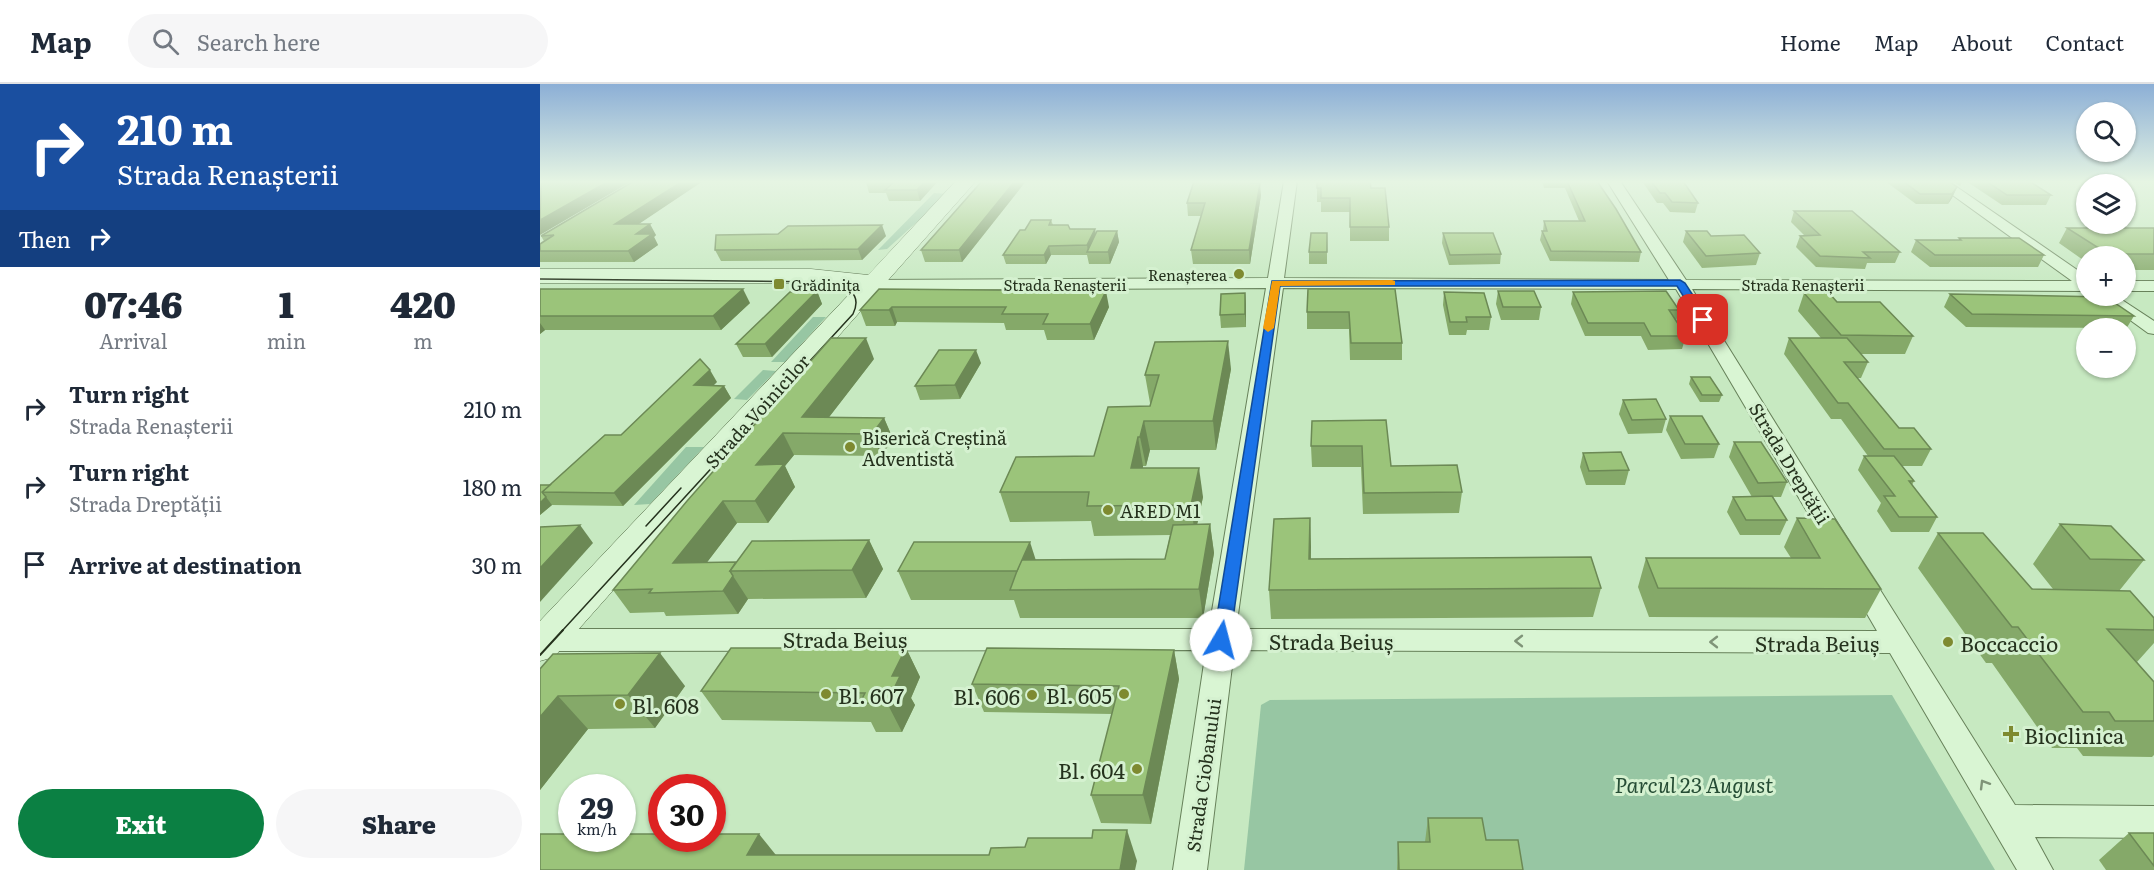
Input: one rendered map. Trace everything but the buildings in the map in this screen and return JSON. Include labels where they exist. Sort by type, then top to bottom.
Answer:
[{"type":"street","name":"Strada Voinicilor","points":[[542,646],[934,218]]},
{"type":"street","name":"Strada Ciobanului","points":[[1190,870],[1221,640],[1286,218]]},
{"type":"street","name":"Strada Dreptății","points":[[1637,218],[1680,283],[2036,870]]},
{"type":"street","points":[[1990,218],[2076,277]]},
{"type":"street","name":"Strada Renașterii","points":[[540,276],[816,283],[854,291],[881,275],[1276,283],[2076,284]]},
{"type":"street","name":"Strada Renașterii","points":[[540,286],[816,283]]},
{"type":"street","points":[[816,283],[835,297],[847,313]]},
{"type":"street","points":[[2136,286],[2154,286]]},
{"type":"street","points":[[2120,306],[2154,329]]},
{"type":"street","name":"Strada Beiuș","points":[[542,646],[778,638],[1898,642]]},
{"type":"street","points":[[2006,821],[2154,822]]},
{"type":"green space","points":[[910,218],[922,218],[887,249],[878,250]]},
{"type":"green space","points":[[813,317],[826,317],[785,362],[771,362]]},
{"type":"green space","points":[[763,370],[776,371],[747,400],[734,399]]},
{"type":"green space","points":[[686,447],[704,447],[650,504],[634,505]]},
{"type":"green space","name":"Parcul 23 August","points":[[1892,695],[1995,870],[1244,870],[1261,705],[1270,700]]},
{"type":"tram line","points":[[540,279],[823,282],[850,290],[856,300],[853,314],[562,631]]},
{"type":"tram line","points":[[646,526],[681,488]]},
{"type":"tram line","points":[[540,655],[563,630]]},
{"type":"slow traffic","points":[[1268,328],[1276,283],[1392,283]]},
{"type":"place","name":"Renașterea","points":[[1239,274]]},
{"type":"place","name":"Grădinița","points":[[779,284]]},
{"type":"place","name":"Biserică Creștină Adventistă","points":[[850,447]]},
{"type":"place","name":"ARED M1","points":[[1108,510]]},
{"type":"place","name":"Boccaccio","points":[[1948,642]]},
{"type":"place","name":"Bl. 607","points":[[826,694]]},
{"type":"place","name":"Bl. 605","points":[[1124,694]]},
{"type":"place","name":"Bl. 606","points":[[1032,695]]},
{"type":"place","name":"Bl. 608","points":[[620,704]]},
{"type":"place","name":"Bioclinica","points":[[2011,734]]},
{"type":"place","name":"Bl. 604","points":[[1137,769]]},
{"type":"route","points":[[1221,640],[1276,283],[1680,283],[1703,320]]}]
